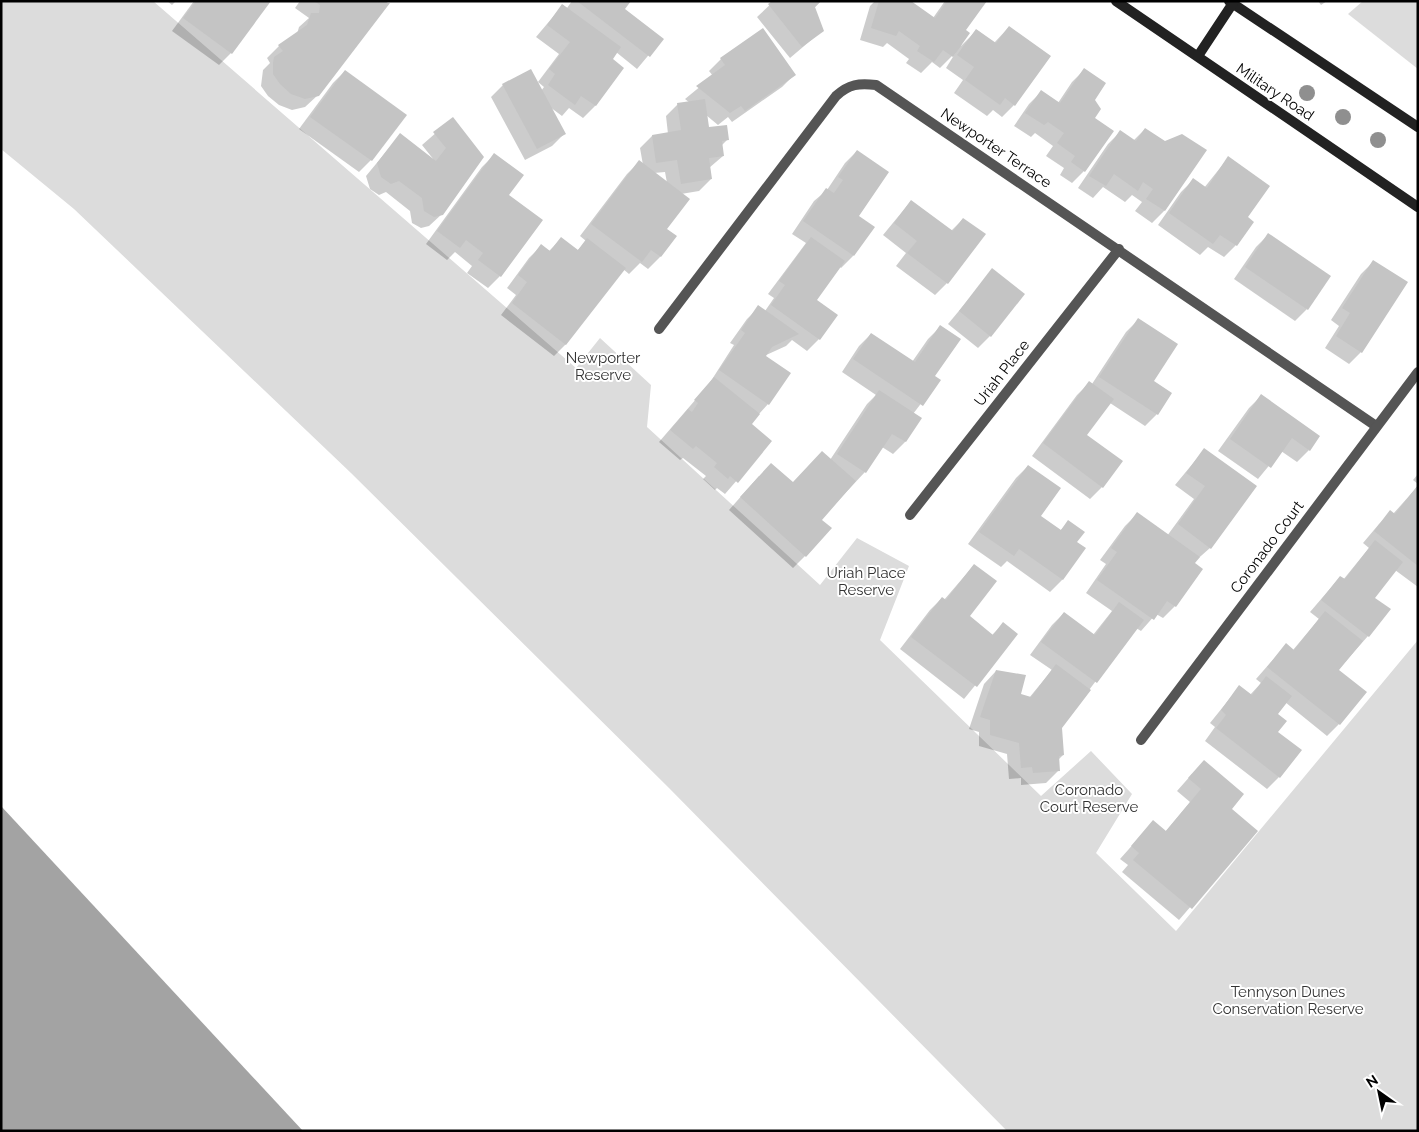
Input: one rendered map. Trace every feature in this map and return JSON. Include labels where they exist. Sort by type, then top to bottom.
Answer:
[{"type":"main road","name":"Military Road","points":[[1116,1],[1418,207]]},
{"type":"main road","points":[[1198,56],[1231,2],[1418,127]]},
{"type":"street","name":"Newporter Terrace","points":[[660,329],[836,96],[845,88],[859,83],[876,84],[1376,426]]},
{"type":"street","name":"Uriah Place","points":[[910,515],[1118,250]]},
{"type":"street","name":"Coronado Court","points":[[1141,740],[1418,372]]},
{"type":"green space","name":"Tennyson Dunes Conservation Reserve","points":[[1,1],[153,1],[576,368],[600,338],[651,385],[647,427],[820,585],[857,538],[909,566],[880,640],[1041,796],[1091,751],[1132,794],[1096,853],[1176,931],[1418,640],[1418,1131],[1007,1131],[669,788],[351,473],[74,209],[1,149]]},
{"type":"green space","points":[[1363,1],[1418,1],[1418,69],[1348,14]]},
{"type":"shaded area","points":[[1,806],[303,1131],[1,1131]]},
{"type":"building","points":[[196,1],[271,1],[232,54],[183,18]]},
{"type":"building","points":[[314,1],[390,3],[319,96],[305,99],[291,94],[280,84],[273,74],[273,63],[274,57],[283,51],[278,45],[307,25],[311,13],[319,13],[320,5]]},
{"type":"building","points":[[577,1],[631,1],[625,9],[664,39],[650,57]]},
{"type":"building","points":[[772,1],[821,1],[815,7],[824,31],[802,47],[768,4]]},
{"type":"building","points":[[879,1],[911,1],[935,18],[947,1],[987,1],[966,30],[970,33],[953,57],[943,50],[934,62],[917,51],[920,46],[899,31],[896,36],[871,28]]},
{"type":"building","points":[[562,4],[621,47],[613,59],[624,68],[596,106],[581,96],[575,105],[548,85],[555,74],[549,69],[570,42],[547,25]]},
{"type":"building","points":[[1009,26],[1051,56],[1015,106],[1005,98],[1000,105],[965,80],[974,67],[957,55],[976,29],[996,43]]},
{"type":"building","points":[[763,28],[796,75],[745,111],[741,106],[730,113],[696,86],[725,65],[720,58]]},
{"type":"building","points":[[1084,68],[1106,83],[1095,100],[1101,109],[1095,118],[1114,131],[1085,172],[1071,162],[1075,156],[1057,143],[1064,133],[1048,122],[1044,125],[1025,113],[1041,90],[1060,103]]},
{"type":"building","points":[[531,69],[566,134],[537,149],[502,84]]},
{"type":"building","points":[[345,70],[407,115],[372,161],[310,117]]},
{"type":"building","points":[[705,99],[709,127],[727,125],[729,140],[722,141],[724,156],[709,158],[712,179],[681,184],[677,160],[656,163],[652,135],[681,130],[677,103]]},
{"type":"building","points":[[453,117],[484,157],[443,215],[434,217],[424,211],[422,198],[399,181],[391,184],[381,177],[377,163],[400,133],[436,161],[446,148],[433,132]]},
{"type":"building","points":[[1145,128],[1165,141],[1182,134],[1207,150],[1165,211],[1146,199],[1153,189],[1143,182],[1138,191],[1114,174],[1106,186],[1089,176],[1120,130],[1136,141]]},
{"type":"building","points":[[857,150],[889,172],[859,216],[875,227],[854,256],[803,221],[826,188],[834,193],[843,180],[838,177]]},
{"type":"building","points":[[494,153],[524,175],[509,195],[543,220],[501,277],[478,260],[483,253],[466,240],[460,248],[437,231]]},
{"type":"building","points":[[1228,156],[1270,186],[1248,217],[1254,222],[1237,246],[1220,235],[1213,244],[1169,213],[1193,178],[1207,188]]},
{"type":"building","points":[[639,160],[690,199],[667,229],[677,236],[661,257],[651,250],[642,262],[591,224]]},
{"type":"building","points":[[911,200],[953,231],[963,218],[986,234],[948,284],[907,253],[917,241],[894,223]]},
{"type":"building","points":[[1268,233],[1331,276],[1308,310],[1245,267]]},
{"type":"building","points":[[561,237],[578,250],[587,238],[626,268],[566,345],[512,303],[527,282],[518,275],[541,244],[550,251]]},
{"type":"building","points":[[811,237],[845,261],[817,300],[838,315],[820,340],[771,305],[785,285],[779,281]]},
{"type":"building","points":[[1373,260],[1408,282],[1362,353],[1336,336],[1350,313],[1342,308]]},
{"type":"building","points":[[992,268],[1025,294],[991,337],[959,311]]},
{"type":"building","points":[[758,305],[799,334],[772,347],[766,356],[791,373],[769,405],[719,370],[745,333],[741,330]]},
{"type":"building","points":[[1138,318],[1178,344],[1154,381],[1172,393],[1158,415],[1099,377]]},
{"type":"building","points":[[940,325],[961,339],[935,376],[941,380],[923,406],[853,359],[871,333],[915,362]]},
{"type":"building","points":[[714,377],[760,414],[752,424],[772,441],[738,483],[730,476],[728,479],[714,467],[717,463],[696,446],[693,449],[670,430],[688,409],[692,412],[698,403],[694,400]]},
{"type":"building","points":[[1089,381],[1114,399],[1087,435],[1123,461],[1103,488],[1043,443]]},
{"type":"building","points":[[879,390],[922,418],[906,442],[892,434],[866,473],[837,454]]},
{"type":"building","points":[[1261,394],[1320,436],[1310,451],[1292,438],[1271,468],[1230,439]]},
{"type":"building","points":[[1204,448],[1257,486],[1211,549],[1178,524],[1205,486],[1186,473]]},
{"type":"building","points":[[822,451],[856,481],[822,520],[832,528],[806,557],[740,497],[771,463],[793,482]]},
{"type":"building","points":[[1028,465],[1061,488],[1041,516],[1061,530],[1068,520],[1085,532],[1077,542],[1086,548],[1063,580],[1019,549],[1014,556],[979,532]]},
{"type":"building","points":[[1418,485],[1418,566],[1374,531],[1390,510],[1395,514]]},
{"type":"building","points":[[1137,512],[1200,557],[1195,563],[1203,569],[1176,607],[1167,601],[1154,620],[1097,580],[1117,552],[1111,548]]},
{"type":"building","points":[[1375,540],[1403,562],[1375,598],[1391,609],[1369,637],[1321,600],[1340,576],[1345,579]]},
{"type":"building","points":[[974,564],[997,581],[970,616],[993,635],[1003,622],[1018,634],[977,687],[911,637],[942,597],[946,600]]},
{"type":"building","points":[[1119,602],[1144,620],[1097,683],[1041,642],[1064,612],[1095,635]]},
{"type":"building","points":[[1325,611],[1363,641],[1339,670],[1367,692],[1340,725],[1267,667],[1286,643],[1294,650]]},
{"type":"building","points":[[1056,664],[1091,690],[1062,728],[1064,755],[1059,756],[1060,771],[1033,773],[1032,767],[1021,768],[1019,743],[990,735],[990,720],[980,717],[996,670],[1026,675],[1021,694],[1031,697]]},
{"type":"building","points":[[1266,676],[1292,696],[1278,714],[1287,721],[1278,732],[1302,750],[1280,778],[1216,728],[1226,715],[1221,710],[1239,685],[1252,695]]},
{"type":"building","points":[[1204,760],[1244,794],[1232,809],[1258,831],[1192,909],[1133,860],[1139,853],[1131,846],[1153,820],[1166,831],[1201,789],[1188,778]]},
{"type":"park label","name":"Newporter Reserve","points":[[603,366]]},
{"type":"park label","name":"Uriah Place Reserve","points":[[866,582]]},
{"type":"park label","name":"Coronado Court Reserve","points":[[1089,798]]}]
